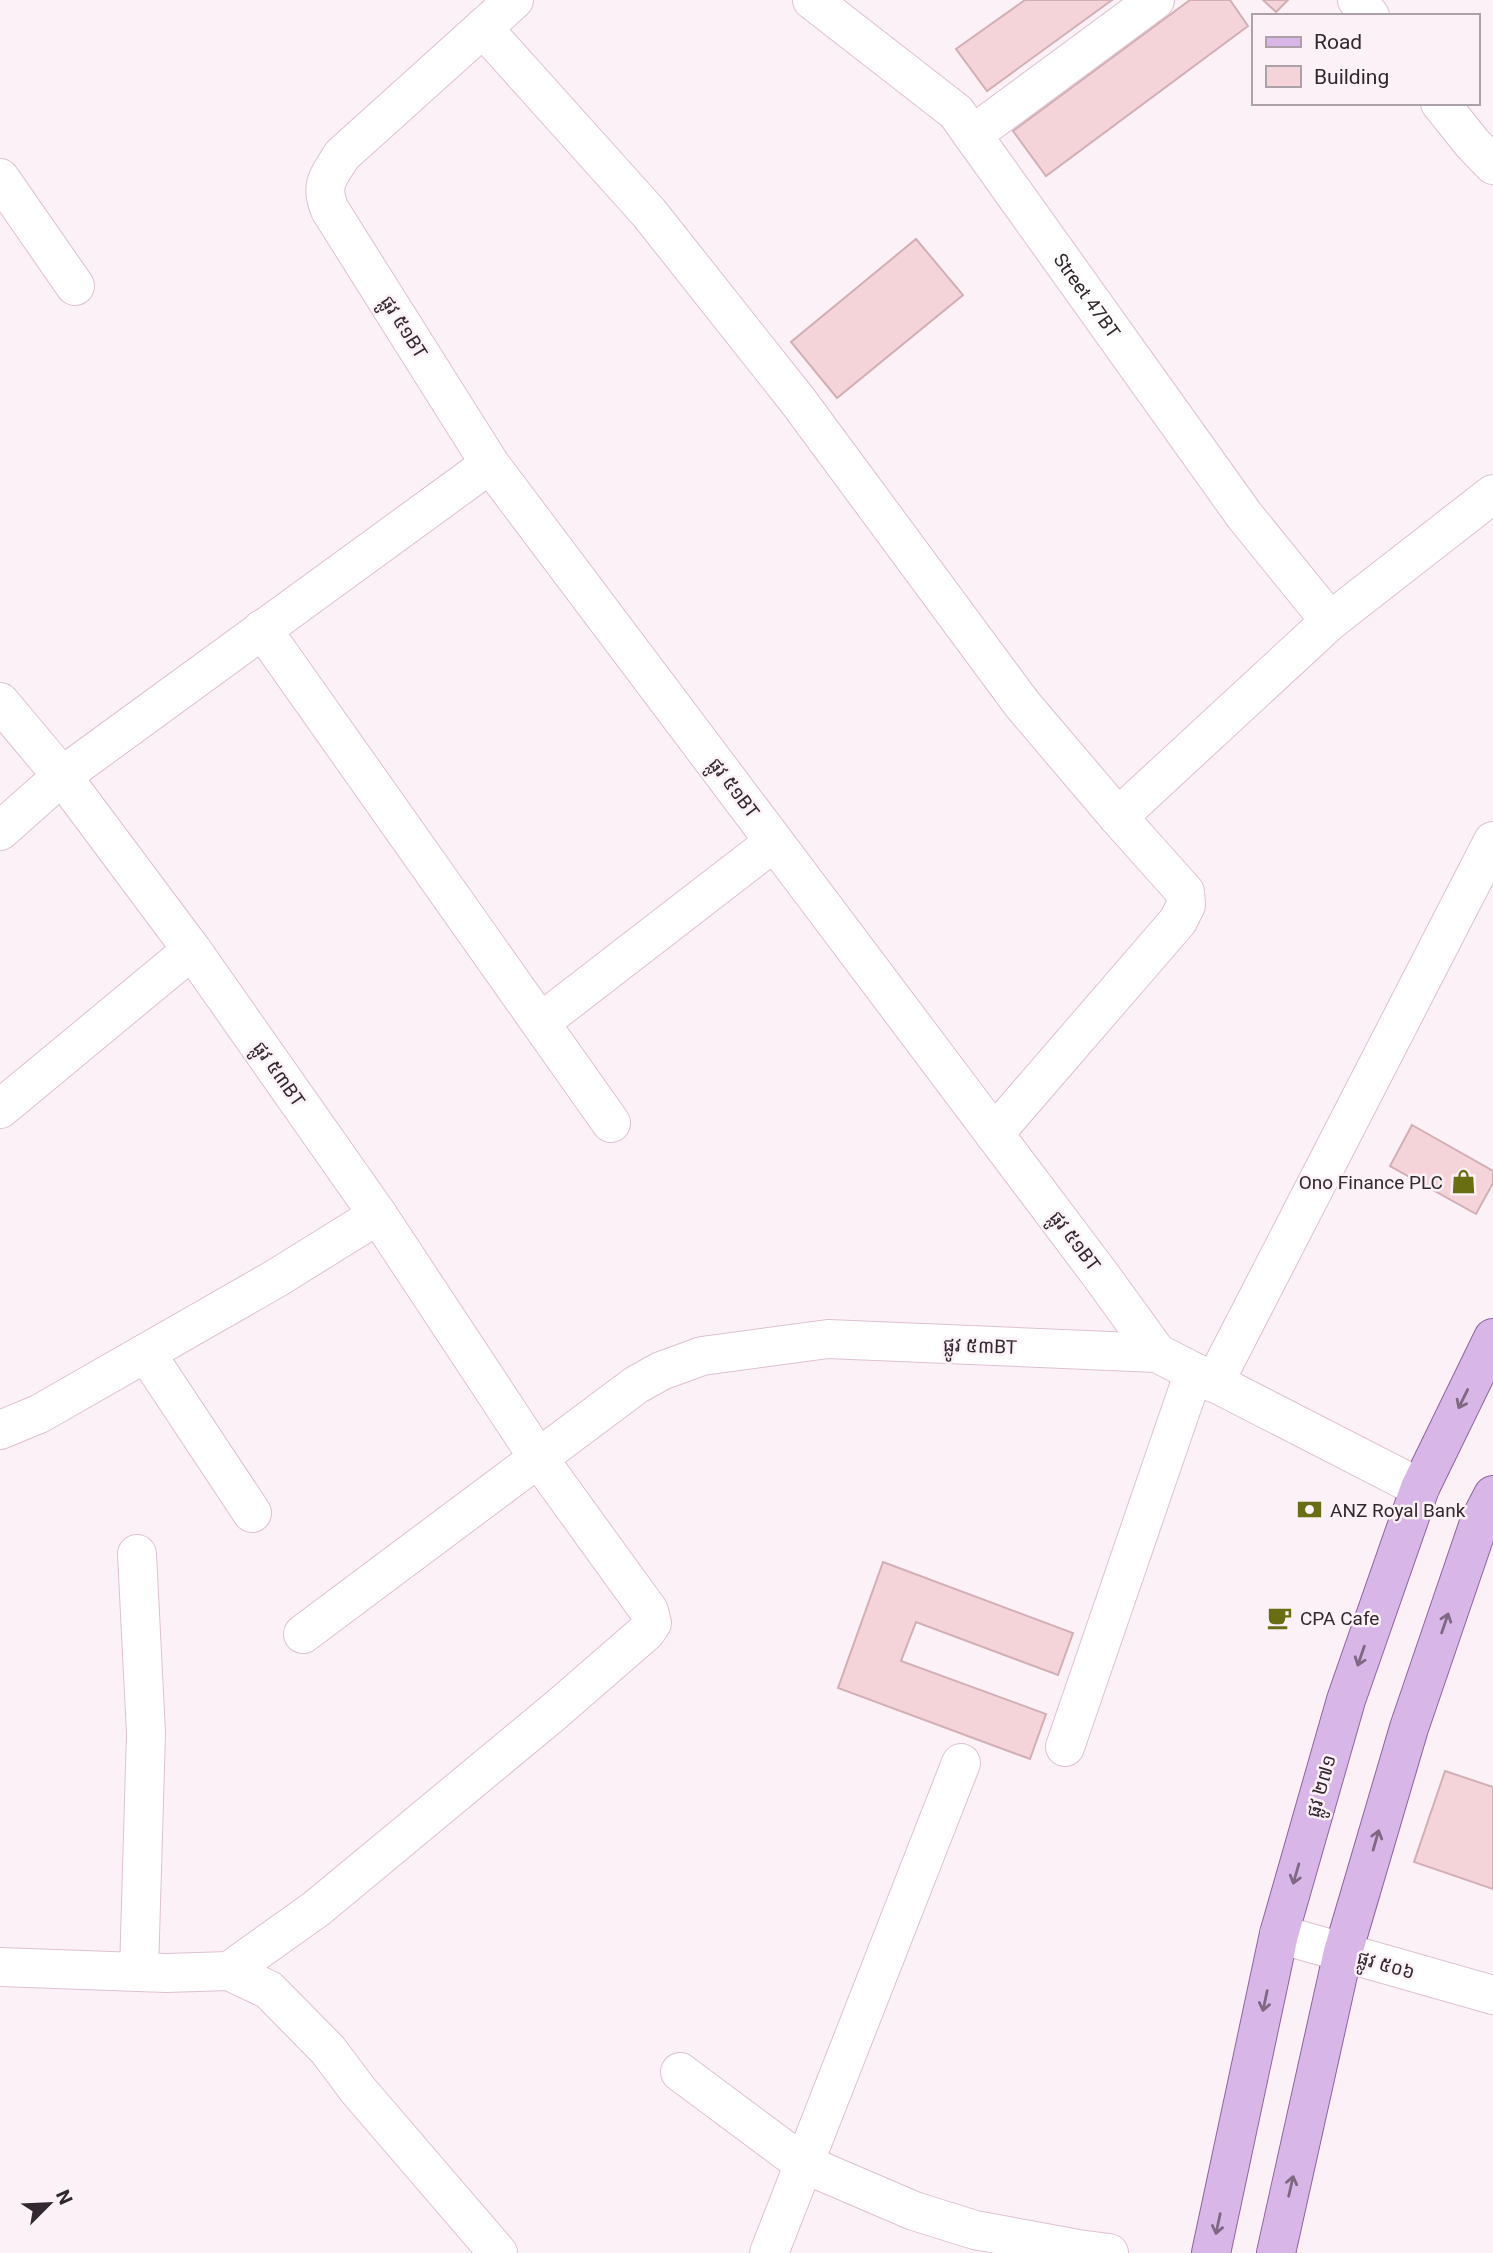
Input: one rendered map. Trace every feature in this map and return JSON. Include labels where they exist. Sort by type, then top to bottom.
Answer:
[{"type":"main road","name":"ផ្លូវ ២៧១","points":[[1211,2253],[1279,1934],[1346,1700],[1420,1488],[1493,1338]]},
{"type":"main road","points":[[1276,2253],[1343,1952],[1409,1728],[1480,1520],[1493,1494]]},
{"type":"street","points":[[514,0],[483,28],[657,224],[798,401],[1022,704],[1185,892],[1186,905],[1178,921],[994,1134]]},
{"type":"street","name":"Street 47BT","points":[[812,0],[956,112],[1244,515],[1330,621]]},
{"type":"street","points":[[972,135],[1155,0]]},
{"type":"street","points":[[1357,0],[1368,14]]},
{"type":"street","name":"ផ្លូវ ៥១BT","points":[[483,28],[342,155],[326,181],[324,196],[330,209],[490,464],[1157,1353]]},
{"type":"street","points":[[1442,105],[1493,165]]},
{"type":"street","points":[[0,178],[75,286]]},
{"type":"street","points":[[0,831],[62,776],[490,464]]},
{"type":"street","points":[[1118,817],[1330,621],[1493,494]]},
{"type":"street","points":[[262,629],[611,1123]]},
{"type":"street","name":"ផ្លូវ ៥៣BT","points":[[0,702],[62,776],[192,950],[378,1215],[539,1459],[649,1611],[652,1623],[646,1632],[555,1711],[316,1909],[229,1971]]},
{"type":"street","points":[[1065,1747],[1204,1377],[1493,841]]},
{"type":"street","points":[[541,1023],[774,842]]},
{"type":"street","points":[[0,1109],[192,950]]},
{"type":"street","points":[[0,1430],[39,1414],[275,1279],[378,1215]]},
{"type":"street","name":"ផ្លូវ ៥៣BT","points":[[539,1459],[636,1385],[661,1371],[702,1356],[828,1339],[1157,1353],[1420,1488]]},
{"type":"street","points":[[146,1353],[252,1513]]},
{"type":"street","points":[[303,1634],[539,1459]]},
{"type":"street","points":[[137,1554],[146,1733],[139,1971]]},
{"type":"street","points":[[769,2253],[961,1762]]},
{"type":"street","name":"ផ្លូវ ៥០៦","points":[[1279,1934],[1493,1996]]},
{"type":"street","points":[[0,1967],[229,1971],[269,1990],[328,2050],[358,2090],[498,2253]]},
{"type":"street","points":[[680,2072],[802,2163],[914,2211],[1026,2247],[1110,2253]]},
{"type":"building","points":[[1025,0],[1112,0],[987,91],[956,49]]},
{"type":"building","points":[[1190,0],[1230,0],[1248,26],[1046,176],[1013,131]]},
{"type":"building","points":[[1263,0],[1288,0],[1276,12]]},
{"type":"building","points":[[916,239],[963,295],[837,398],[791,342]]},
{"type":"building","points":[[1412,1125],[1493,1171],[1493,1183],[1476,1214],[1390,1166]]},
{"type":"building","points":[[883,1562],[1073,1633],[1058,1675],[916,1622],[901,1661],[1046,1714],[1030,1759],[838,1688]]},
{"type":"building","points":[[1445,1771],[1493,1787],[1493,1889],[1414,1862]]},
{"type":"place","name":"Ono Finance PLC","points":[[1463,1182]]},
{"type":"place","name":"ANZ Royal Bank","points":[[1310,1510]]},
{"type":"place","name":"CPA Cafe","points":[[1280,1618]]}]
